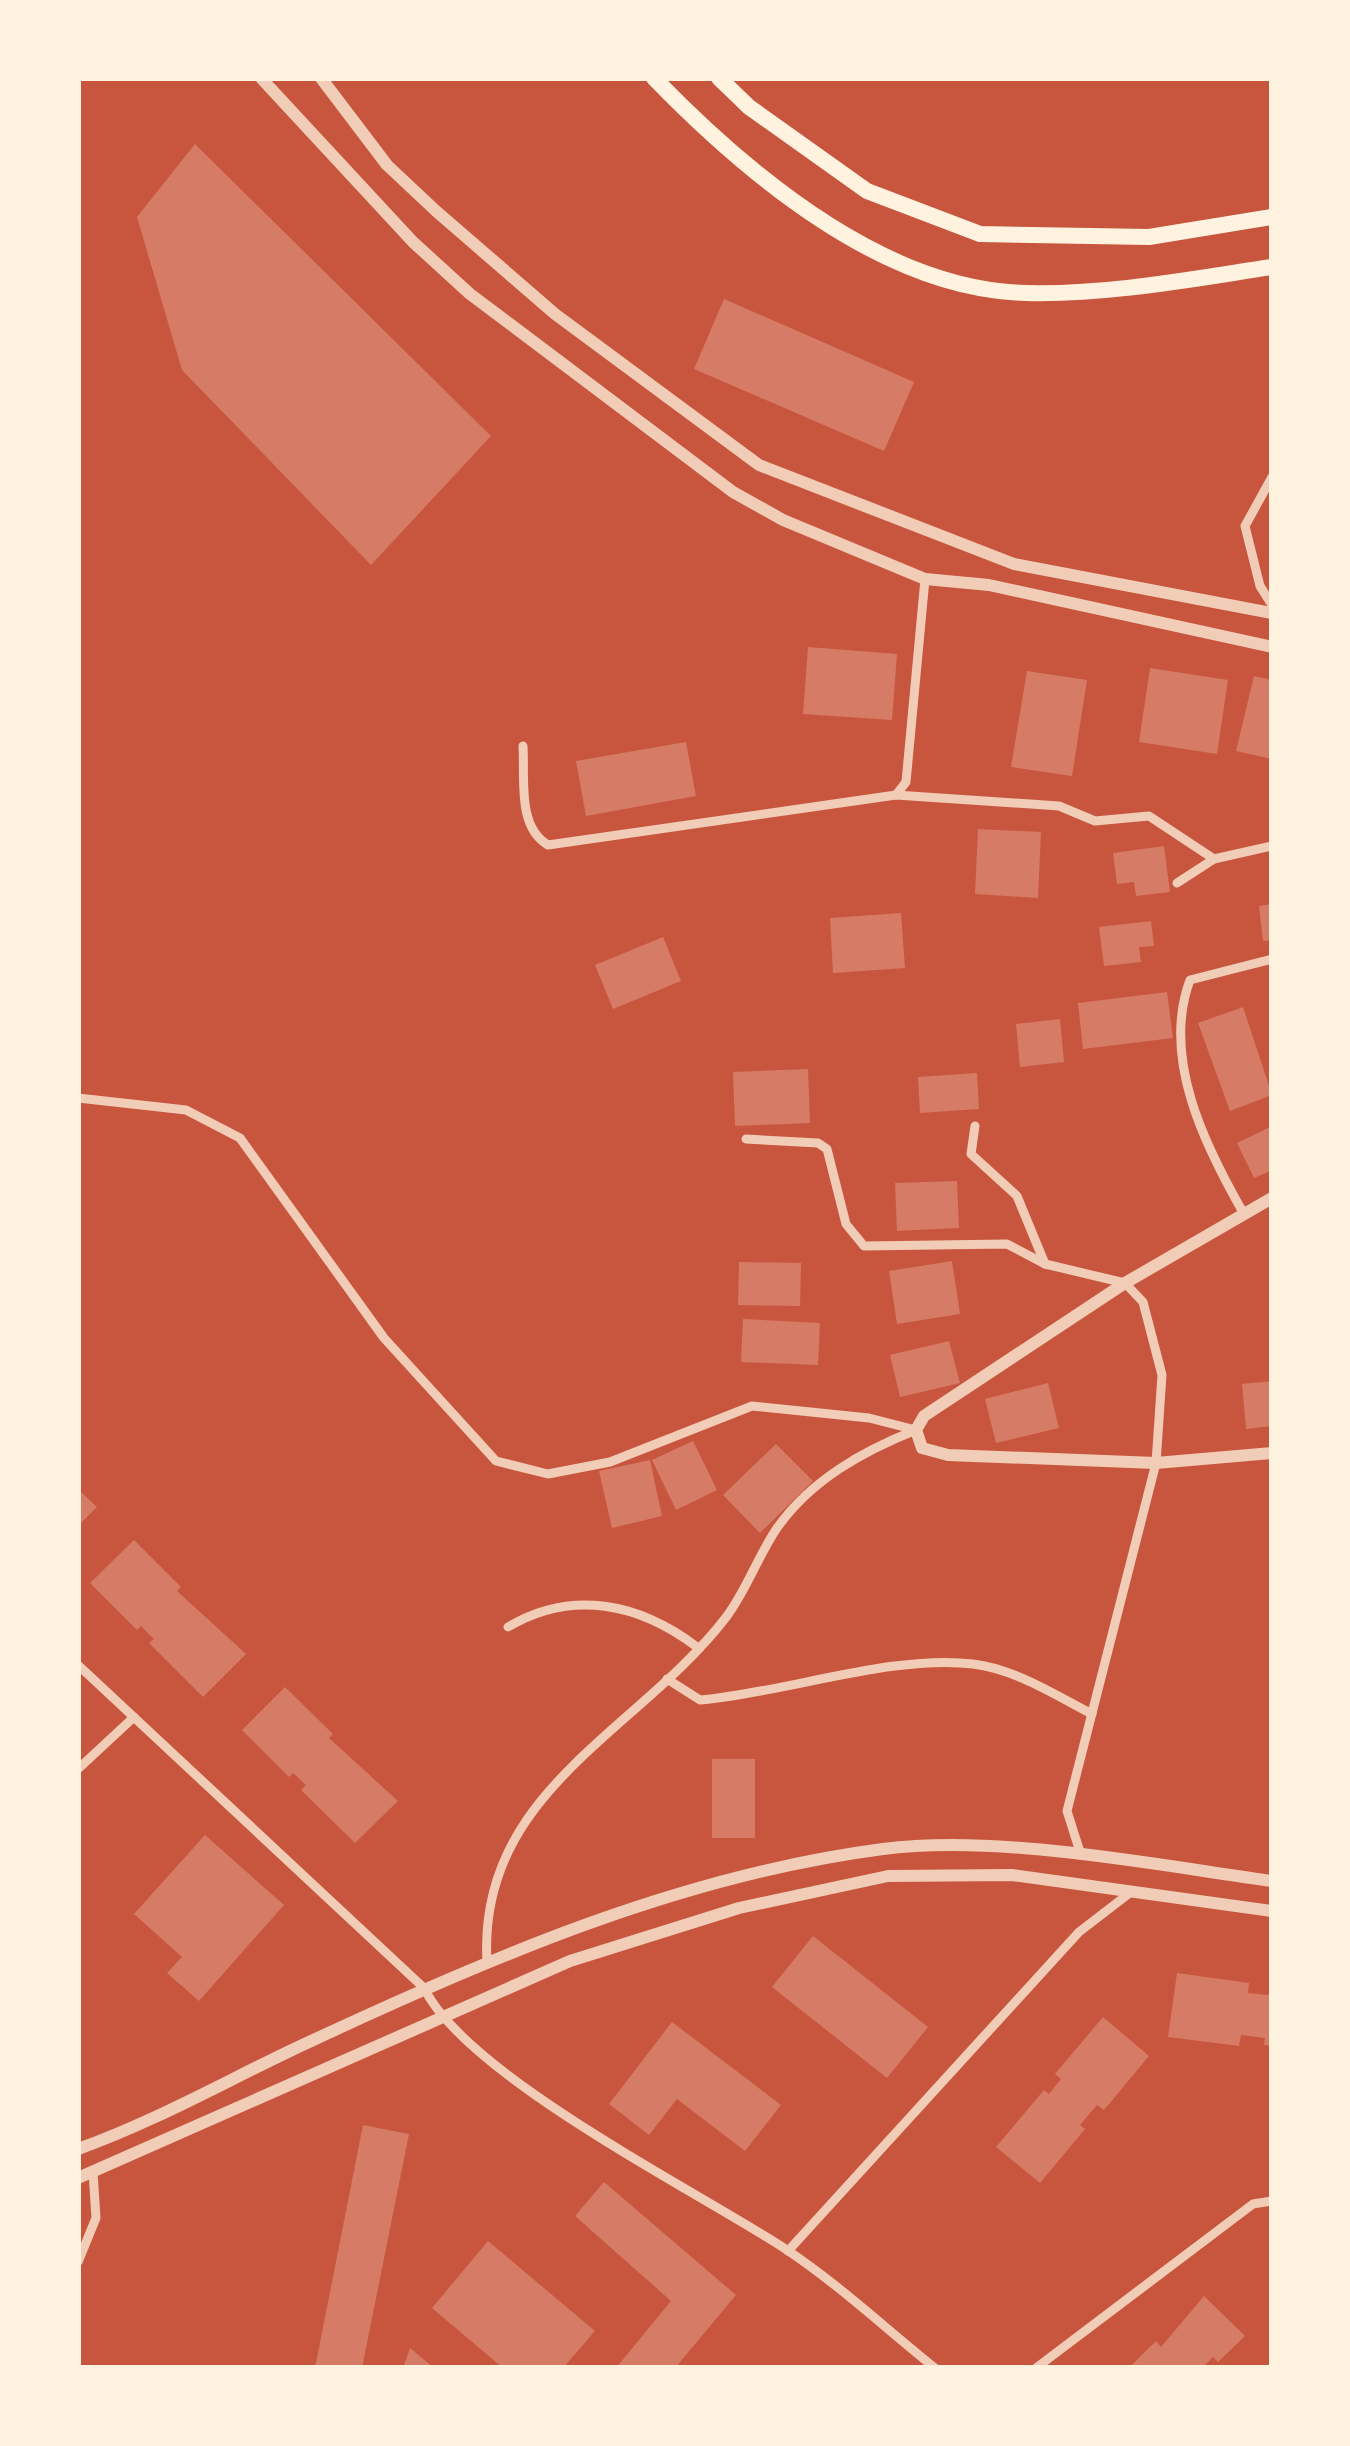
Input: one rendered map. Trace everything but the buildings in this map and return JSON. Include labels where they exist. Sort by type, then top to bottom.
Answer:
[{"type":"highway","points":[[654,78],[707,134],[849,237],[935,276],[1024,293],[1172,282],[1272,267]]},
{"type":"highway","points":[[719,78],[749,107],[867,191],[980,234],[1148,237],[1272,217]]},
{"type":"street","points":[[261,78],[413,242],[589,387],[733,492],[783,520],[925,579],[989,585],[1272,647]]},
{"type":"street","points":[[321,78],[387,165],[436,211],[555,314],[760,465],[1013,564],[1272,609]]},
{"type":"street","points":[[1272,477],[1244,526],[1272,609]]},
{"type":"street","points":[[896,795],[906,782],[909,760],[925,579]]},
{"type":"street","points":[[523,746],[527,821],[536,838],[548,845],[896,795],[1059,806],[1095,821],[1149,816],[1214,859]]},
{"type":"street","points":[[1177,883],[1214,859],[1272,846]]},
{"type":"street","points":[[1244,1214],[1205,1146],[1185,1066],[1179,1011],[1190,980],[1272,959]]},
{"type":"street","points":[[78,1098],[186,1110],[240,1138],[385,1337],[496,1461],[548,1474],[610,1462],[752,1406],[869,1418],[916,1430]]},
{"type":"street","points":[[975,1126],[971,1154],[1017,1196],[1046,1264]]},
{"type":"street","points":[[746,1139],[818,1143],[827,1149],[846,1224],[864,1246],[1007,1244],[1046,1264],[1125,1282],[1143,1302],[1162,1375],[1156,1463],[1067,1810],[1081,1856]]},
{"type":"street","points":[[1272,1198],[1125,1282],[923,1416],[916,1430],[917,1442],[932,1453],[1156,1463],[1272,1453]]},
{"type":"street","points":[[487,1962],[485,1928],[497,1873],[520,1828],[596,1739],[667,1679],[727,1616],[778,1527],[810,1492],[863,1451],[916,1430]]},
{"type":"street","points":[[508,1627],[541,1608],[589,1605],[636,1613],[697,1647]]},
{"type":"street","points":[[667,1679],[700,1700],[923,1663],[976,1664],[1025,1680],[1092,1714]]},
{"type":"street","points":[[78,1665],[424,1988],[437,2015],[521,2085],[788,2251],[935,2368]]},
{"type":"street","points":[[78,1768],[134,1717]]},
{"type":"street","points":[[78,2149],[424,1988],[733,1878],[887,1848],[1081,1856],[1272,1881]]},
{"type":"street","points":[[78,2178],[569,1960],[739,1908],[888,1876],[1012,1875],[1272,1911]]},
{"type":"street","points":[[788,2251],[1079,1932],[1131,1892]]},
{"type":"street","points":[[78,2262],[96,2218],[93,2172]]},
{"type":"street","points":[[1036,2368],[1253,2204],[1272,2201]]}]
